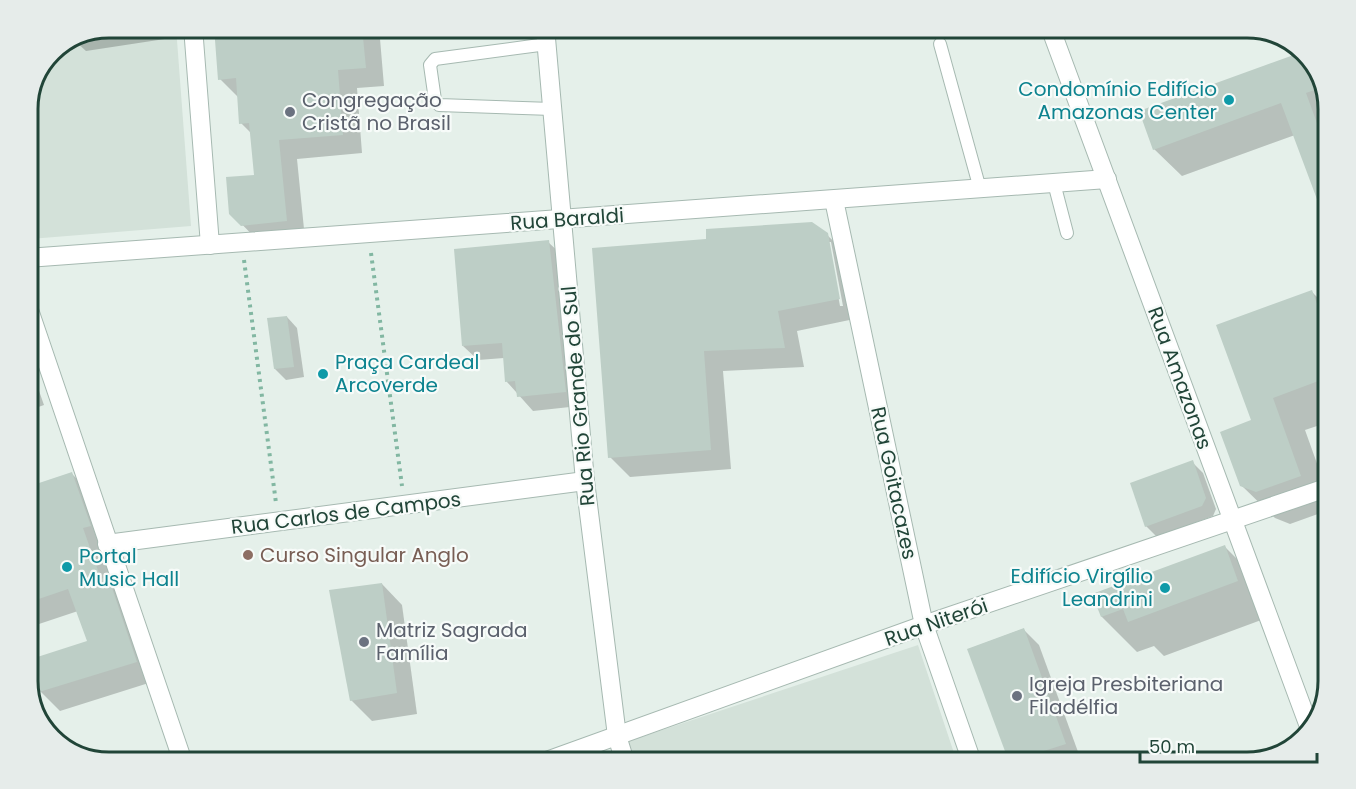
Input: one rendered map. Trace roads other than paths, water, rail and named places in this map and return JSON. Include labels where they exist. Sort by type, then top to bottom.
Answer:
[{"type":"street","points":[[194,37],[210,245]]},
{"type":"street","name":"Rua Rio Grande do Sul","points":[[546,37],[585,481],[617,736],[623,752]]},
{"type":"street","name":"Rua Amazonas","points":[[1054,37],[1307,720]]},
{"type":"street","name":"Rua Baraldi","points":[[38,257],[1107,179]]},
{"type":"street","name":"Rua Goitacazes","points":[[834,200],[924,625],[968,752]]},
{"type":"street","points":[[38,337],[180,752]]},
{"type":"street","name":"Rua Carlos de Campos","points":[[107,544],[585,481]]},
{"type":"street","name":"Rua Niterói","points":[[572,752],[924,625],[1318,492]]},
{"type":"lane","points":[[541,37],[435,59],[430,65],[435,99],[440,105],[552,109]]},
{"type":"lane","points":[[940,44],[980,189]]},
{"type":"lane","points":[[1054,183],[1066,233]]},
{"type":"place","name":"Condomínio Edifício Amazonas Center","points":[[1229,100]]},
{"type":"place","name":"Congregação Cristã no Brasil","points":[[290,112]]},
{"type":"place","name":"Praça Cardeal Arcoverde","points":[[323,374]]},
{"type":"place","name":"Curso Singular Anglo","points":[[248,555]]},
{"type":"place","name":"Portal Music Hall","points":[[67,567]]},
{"type":"place","name":"Edifício Virgílio Leandrini","points":[[1165,588]]},
{"type":"place","name":"Matriz Sagrada Família","points":[[364,642]]},
{"type":"place","name":"Igreja Presbiteriana Filadélfia","points":[[1017,696]]}]
